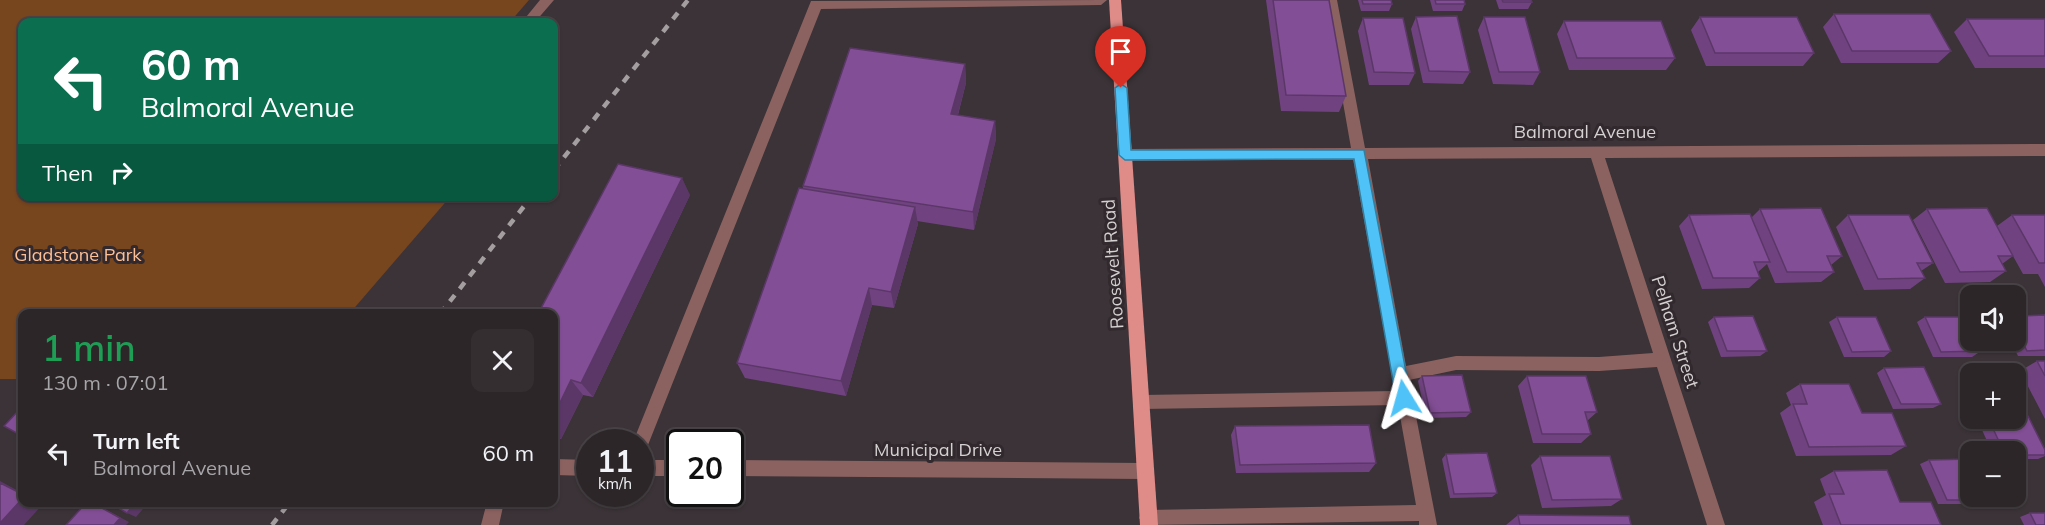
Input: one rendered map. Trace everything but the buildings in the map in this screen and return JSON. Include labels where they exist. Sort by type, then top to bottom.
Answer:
[{"type":"main road","name":"Roosevelt Road","points":[[1115,0],[1149,521]]},
{"type":"street","points":[[532,18],[548,0]]},
{"type":"street","points":[[646,429],[816,4],[1101,0]]},
{"type":"street","points":[[1149,521],[1427,519],[1331,0]]},
{"type":"street","name":"Balmoral Avenue","points":[[1125,155],[2045,150]]},
{"type":"street","name":"Pelham Street","points":[[1596,152],[1716,525]]},
{"type":"street","points":[[1401,374],[1456,363],[1599,364],[1663,359]]},
{"type":"street","points":[[1141,402],[1404,398]]},
{"type":"street","points":[[558,467],[576,468]]},
{"type":"street","name":"Municipal Drive","points":[[744,468],[1145,471]]},
{"type":"street","points":[[490,525],[495,507]]},
{"type":"green space","name":"Gladstone Park","points":[[0,0],[529,0],[513,18],[18,18],[18,201],[447,201],[353,309],[18,309],[18,379],[0,379]]},
{"type":"railway","points":[[558,165],[688,0]]},
{"type":"railway","points":[[444,309],[528,201]]},
{"type":"railway","points":[[272,525],[286,507]]},
{"type":"route","points":[[1121,88],[1125,155],[1359,153],[1404,398]]}]
